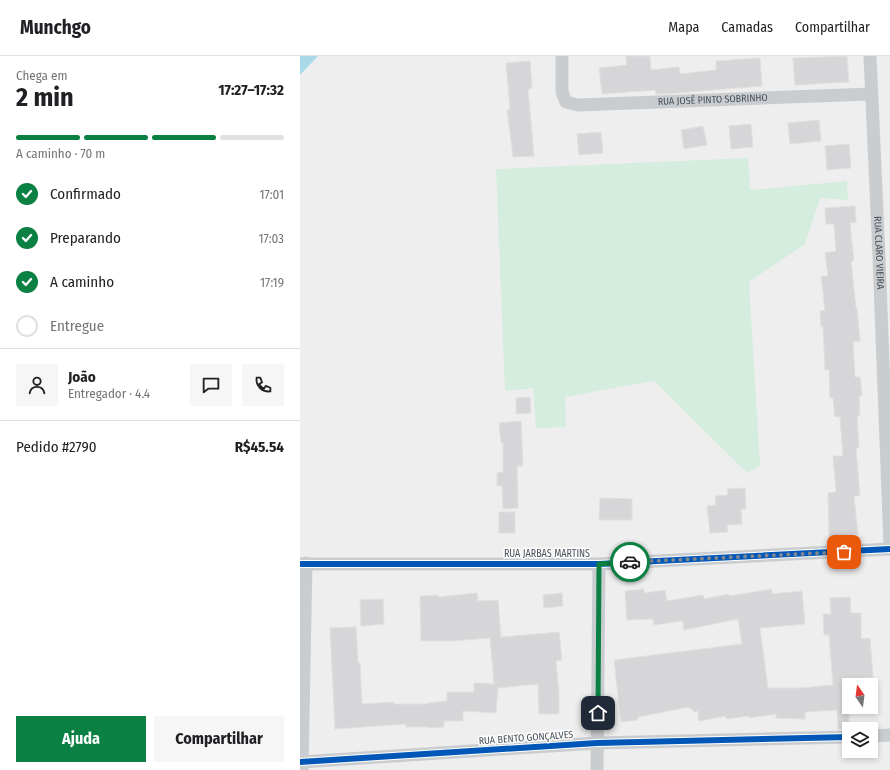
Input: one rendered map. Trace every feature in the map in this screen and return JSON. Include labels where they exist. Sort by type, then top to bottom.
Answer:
[{"type":"street","name":"RUA JOSÉ PINTO SOBRINHO","points":[[562,56],[562,92],[566,102],[578,105],[870,94]]},
{"type":"street","name":"RUA CLARO VIEIRA","points":[[870,56],[870,94],[885,257],[890,548]]},
{"type":"street","name":"RUA JARBAS MARTINS","points":[[303,563],[599,564],[890,548]]},
{"type":"street","points":[[301,765],[303,563]]},
{"type":"street","points":[[598,770],[599,564]]},
{"type":"street","points":[[878,736],[890,735]]},
{"type":"street","name":"RUA BENTO GONÇALVES","points":[[301,765],[597,743],[842,737]]},
{"type":"green space","points":[[748,158],[750,190],[847,181],[848,200],[820,198],[805,244],[749,282],[760,465],[747,473],[654,381],[565,397],[566,427],[536,428],[533,388],[505,391],[496,169]]},
{"type":"water","points":[[300,56],[318,56],[300,75]]},
{"type":"building","points":[[626,56],[650,56],[651,70],[679,67],[680,74],[716,70],[716,61],[760,58],[762,86],[665,94],[656,94],[655,90],[602,94],[599,68],[627,65]]},
{"type":"building","points":[[847,56],[849,82],[795,85],[793,58]]},
{"type":"building","points":[[530,61],[532,88],[528,89],[534,156],[513,157],[507,110],[510,110],[506,63]]},
{"type":"building","points":[[819,120],[821,141],[790,144],[788,123]]},
{"type":"building","points":[[751,124],[753,147],[731,149],[729,126]]},
{"type":"building","points":[[703,126],[707,145],[684,149],[681,130]]},
{"type":"building","points":[[601,132],[603,153],[579,155],[577,134]]},
{"type":"building","points":[[849,144],[851,168],[827,170],[825,146]]},
{"type":"building","points":[[855,206],[856,222],[850,223],[854,261],[851,261],[860,341],[853,342],[855,377],[860,377],[862,396],[859,396],[860,415],[857,416],[859,448],[856,448],[860,496],[854,496],[858,534],[829,537],[828,493],[836,492],[833,456],[843,456],[840,417],[835,417],[833,398],[830,398],[829,369],[825,370],[823,327],[821,327],[820,311],[825,310],[821,276],[828,276],[825,253],[836,251],[834,224],[826,224],[825,208]]},
{"type":"building","points":[[530,397],[531,413],[516,414],[516,398]]},
{"type":"building","points":[[521,421],[523,466],[517,466],[518,508],[503,509],[502,486],[497,486],[497,473],[503,472],[503,443],[501,443],[499,423]]},
{"type":"building","points":[[745,488],[746,509],[741,509],[742,524],[727,525],[728,532],[710,533],[707,506],[716,505],[715,496],[728,495],[727,489]]},
{"type":"building","points":[[600,498],[632,499],[632,520],[599,520]]},
{"type":"building","points":[[499,512],[515,512],[515,533],[499,533]]},
{"type":"building","points":[[644,589],[644,593],[665,590],[667,601],[703,595],[704,599],[729,594],[729,596],[772,589],[772,594],[802,591],[805,624],[760,628],[768,688],[801,688],[833,685],[829,635],[824,635],[823,614],[831,614],[830,598],[850,597],[851,613],[861,613],[861,639],[870,638],[873,677],[842,678],[842,714],[849,714],[849,722],[842,722],[842,729],[838,729],[837,710],[805,712],[805,719],[776,718],[776,714],[749,718],[749,716],[726,719],[726,716],[699,721],[698,711],[693,712],[693,709],[690,709],[689,707],[638,717],[638,720],[621,722],[614,660],[742,644],[738,619],[684,630],[683,621],[654,625],[653,619],[627,620],[625,591]]},
{"type":"building","points":[[477,593],[478,601],[498,600],[501,637],[559,632],[562,660],[556,661],[559,714],[539,714],[538,684],[498,688],[496,713],[463,711],[463,721],[444,721],[444,727],[406,727],[406,724],[335,729],[330,628],[356,627],[362,704],[394,702],[394,704],[428,704],[447,701],[447,692],[474,692],[474,683],[494,684],[490,638],[452,641],[421,641],[420,596],[438,595],[438,597]]},
{"type":"building","points":[[562,593],[563,606],[544,608],[543,595]]},
{"type":"building","points":[[383,599],[384,624],[361,626],[360,600]]},
{"type":"cycle path","points":[[300,564],[599,564],[890,549]]},
{"type":"cycle path","points":[[300,762],[597,743],[842,737]]},
{"type":"way so far","points":[[630,562],[844,552]]},
{"type":"route","points":[[598,713],[599,564],[630,562]]}]
